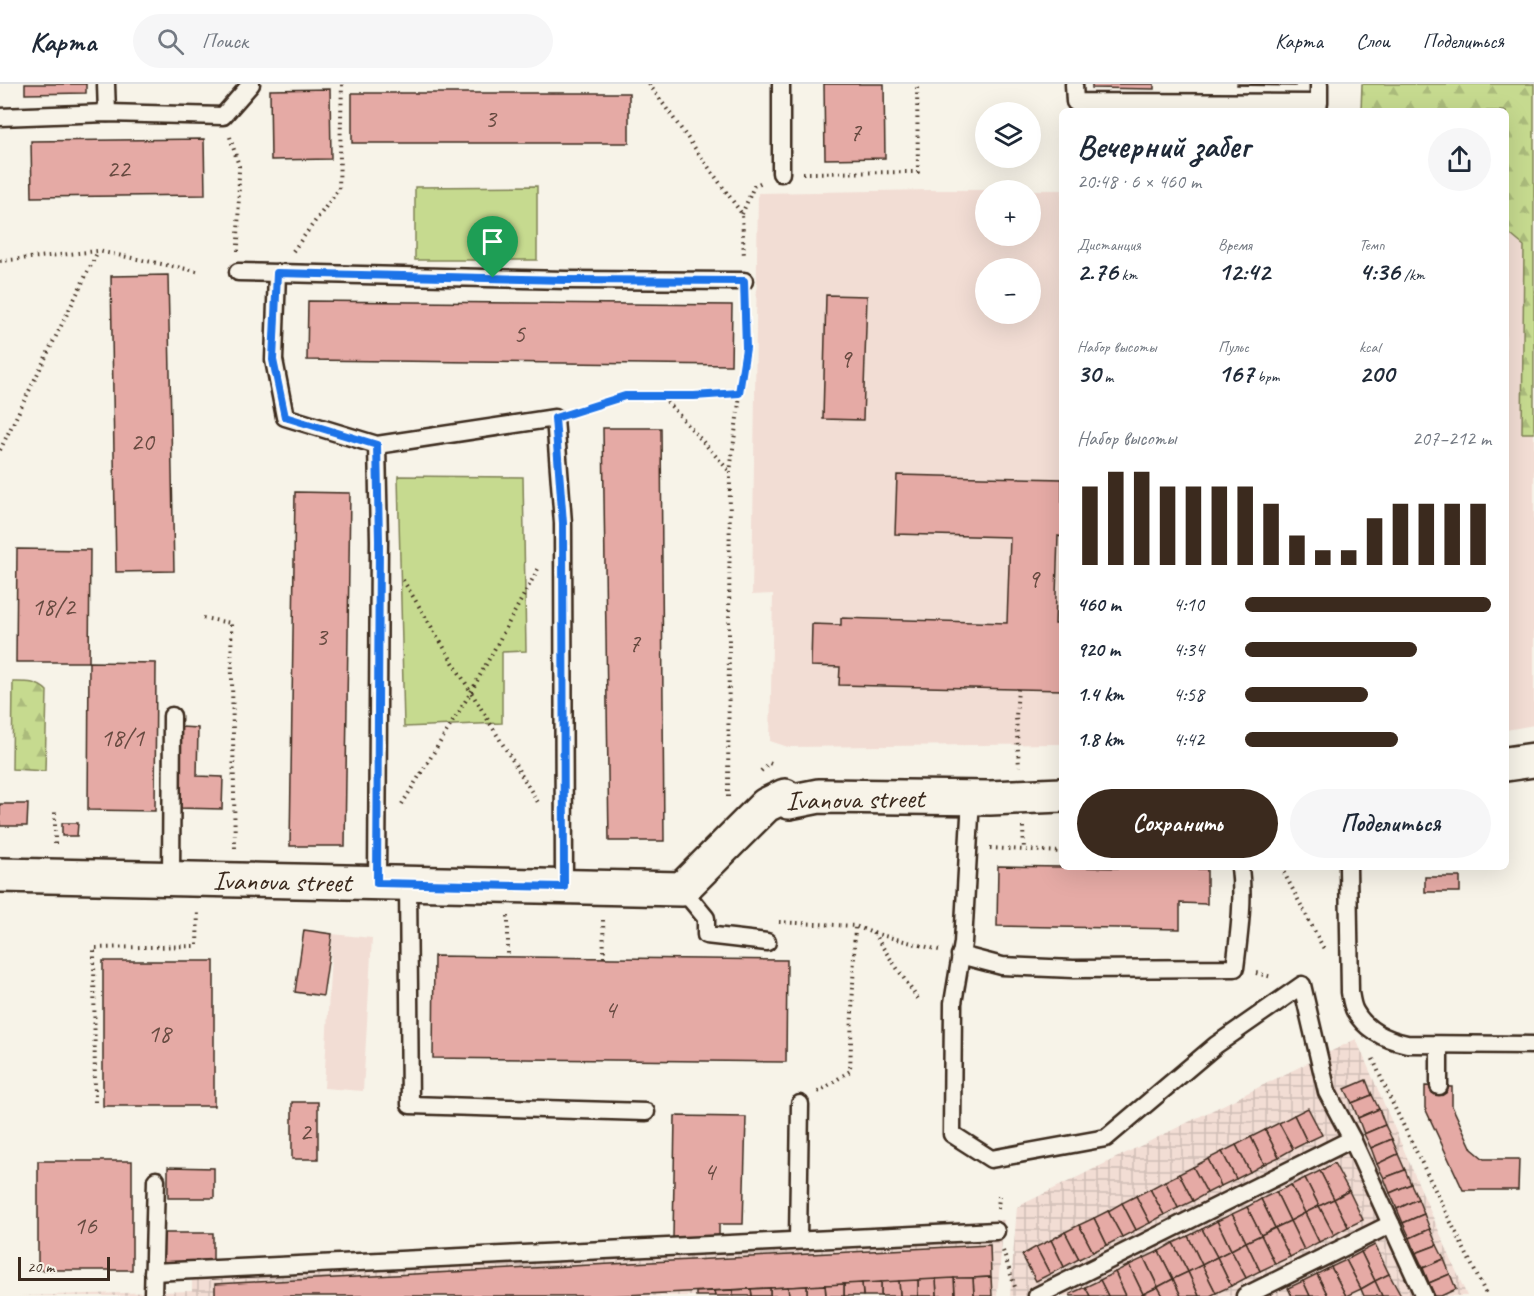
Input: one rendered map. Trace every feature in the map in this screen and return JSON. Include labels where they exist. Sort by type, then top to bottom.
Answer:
[{"type":"street","points":[[1509,764],[1534,760]]},
{"type":"street","name":"Ivanova street","points":[[0,875],[682,889],[766,805],[785,796],[789,802],[819,796],[971,798],[1059,795]]},
{"type":"lane","points":[[106,84],[107,113]]},
{"type":"lane","points":[[0,117],[107,113],[223,116],[251,84]]},
{"type":"lane","points":[[781,84],[782,173]]},
{"type":"lane","points":[[1074,84],[1075,102],[1319,103],[1319,84]]},
{"type":"lane","points":[[238,272],[565,280],[744,281]]},
{"type":"lane","points":[[277,273],[273,360],[285,417],[377,445],[555,418],[563,523],[564,887]]},
{"type":"lane","points":[[377,445],[378,843],[393,883],[410,1105],[646,1112]]},
{"type":"lane","points":[[171,879],[172,716]]},
{"type":"lane","points":[[971,798],[963,943],[953,1003],[952,1134],[991,1159],[1106,1138],[1223,1040],[1302,985],[1327,1092],[1352,1139],[1424,1296]]},
{"type":"lane","points":[[960,955],[1002,966],[1073,969],[1235,968],[1240,930],[1240,870]]},
{"type":"lane","points":[[1348,870],[1350,992],[1355,1011],[1369,1028],[1388,1040],[1407,1044],[1534,1045]]},
{"type":"lane","points":[[682,889],[706,918],[706,935],[767,942]]},
{"type":"lane","points":[[1439,1045],[1439,1086]]},
{"type":"lane","points":[[798,1240],[800,1104]]},
{"type":"lane","points":[[1037,1296],[1352,1139]]},
{"type":"lane","points":[[153,1296],[156,1180]]},
{"type":"lane","points":[[1245,1296],[1391,1224]]},
{"type":"lane","points":[[153,1272],[996,1231]]},
{"type":"path","points":[[277,273],[339,189],[342,84]]},
{"type":"path","points":[[650,84],[742,214]]},
{"type":"path","points":[[728,801],[730,472],[746,348],[742,214],[754,186],[782,173],[918,172],[917,84]]},
{"type":"path","points":[[223,116],[239,166],[238,272]]},
{"type":"path","points":[[0,450],[98,251]]},
{"type":"path","points":[[0,261],[98,251],[201,272]]},
{"type":"path","points":[[555,418],[625,396],[739,393],[746,348]]},
{"type":"path","points":[[663,396],[730,472]]},
{"type":"path","points":[[378,843],[471,692],[563,523]]},
{"type":"path","points":[[379,540],[539,805]]},
{"type":"path","points":[[202,618],[231,623],[235,850]]},
{"type":"path","points":[[1018,689],[1016,717],[1019,773]]},
{"type":"path","points":[[55,812],[55,846]]},
{"type":"path","points":[[1023,823],[1024,850]]},
{"type":"path","points":[[968,847],[1059,852]]},
{"type":"path","points":[[1283,870],[1325,951]]},
{"type":"path","points":[[94,1102],[94,948],[197,946],[198,906]]},
{"type":"path","points":[[508,914],[508,957]]},
{"type":"path","points":[[603,914],[604,958]]},
{"type":"path","points":[[773,922],[855,926],[873,933],[960,955]]},
{"type":"path","points":[[800,1104],[850,1071],[855,926]]},
{"type":"path","points":[[873,933],[920,1002]]},
{"type":"path","points":[[1372,1056],[1390,1098],[1487,1296]]},
{"type":"shaded area","points":[[1509,189],[1534,189],[1534,725],[1509,729]]},
{"type":"shaded area","points":[[975,190],[975,246],[1041,246],[1041,190],[1059,190],[1059,744],[788,747],[770,741],[773,594],[752,595],[758,193]]},
{"type":"shaded area","points":[[332,934],[372,938],[363,1091],[324,1088]]},
{"type":"shaded area","points":[[1356,1039],[1467,1296],[1010,1296],[1017,1207]]},
{"type":"shaded area","points":[[1004,1220],[997,1296],[19,1296],[192,1291],[192,1261]]},
{"type":"green space","points":[[1362,84],[1534,84],[1534,433],[1522,433],[1524,246],[1509,234],[1509,108],[1361,108]]},
{"type":"green space","points":[[537,186],[537,260],[415,260],[415,187]]},
{"type":"green space","points":[[398,476],[523,477],[526,651],[502,652],[502,723],[404,727]]},
{"type":"green space","points":[[13,682],[35,684],[47,691],[45,771],[12,769]]},
{"type":"building","points":[[25,84],[86,84],[86,93],[25,94]]},
{"type":"building","points":[[824,84],[884,84],[885,158],[825,159]]},
{"type":"building","points":[[1092,84],[1154,84],[1154,89],[1092,88]]},
{"type":"building","points":[[1295,84],[1295,86],[1237,85]]},
{"type":"building","points":[[330,89],[331,159],[271,160],[270,90]]},
{"type":"building","points":[[352,93],[629,93],[629,143],[352,143]]},
{"type":"building","points":[[204,139],[205,195],[32,197],[31,141]]},
{"type":"building","points":[[168,275],[174,571],[116,572],[111,276]]},
{"type":"building","points":[[826,295],[867,296],[863,420],[823,419]]},
{"type":"building","points":[[308,301],[732,305],[731,365],[307,360]]},
{"type":"building","points":[[603,428],[661,428],[664,841],[609,841]]},
{"type":"building","points":[[897,475],[1059,479],[1055,624],[1059,624],[1059,690],[839,685],[840,667],[811,666],[812,624],[841,625],[841,618],[1007,623],[1010,537],[895,534]]},
{"type":"building","points":[[295,492],[350,493],[345,846],[290,846]]},
{"type":"building","points":[[17,549],[90,550],[89,662],[16,662]]},
{"type":"building","points":[[89,662],[156,663],[155,811],[88,810]]},
{"type":"building","points":[[181,727],[198,728],[197,776],[223,777],[222,809],[178,808]]},
{"type":"building","points":[[0,804],[28,804],[27,826],[0,826]]},
{"type":"building","points":[[62,823],[78,823],[77,836],[62,836]]},
{"type":"building","points":[[998,866],[1059,867],[1059,870],[1207,870],[1207,904],[1180,903],[1180,929],[997,926]]},
{"type":"building","points":[[1425,877],[1460,877],[1460,892],[1425,892]]},
{"type":"building","points":[[304,930],[332,934],[323,996],[295,992]]},
{"type":"building","points":[[434,956],[787,960],[786,1062],[433,1058]]},
{"type":"building","points":[[103,961],[214,961],[214,1106],[103,1106]]},
{"type":"building","points":[[1366,1080],[1372,1095],[1352,1103],[1345,1089]]},
{"type":"building","points":[[1425,1086],[1452,1087],[1452,1106],[1472,1149],[1484,1159],[1519,1159],[1518,1190],[1463,1190],[1425,1108]]},
{"type":"building","points":[[1372,1095],[1379,1109],[1358,1118],[1352,1103]]},
{"type":"building","points":[[292,1102],[318,1102],[318,1159],[292,1159]]},
{"type":"building","points":[[1308,1108],[1322,1135],[1307,1142],[1294,1115]]},
{"type":"building","points":[[1379,1109],[1385,1125],[1364,1134],[1358,1118]]},
{"type":"building","points":[[1294,1115],[1307,1142],[1293,1149],[1279,1123]]},
{"type":"building","points":[[675,1116],[746,1117],[743,1224],[719,1224],[719,1239],[673,1238]]},
{"type":"building","points":[[1279,1123],[1293,1149],[1279,1157],[1265,1130]]},
{"type":"building","points":[[1385,1125],[1392,1139],[1371,1148],[1364,1134]]},
{"type":"building","points":[[1265,1130],[1279,1157],[1264,1164],[1251,1137]]},
{"type":"building","points":[[1251,1137],[1264,1164],[1250,1172],[1236,1145]]},
{"type":"building","points":[[1392,1139],[1398,1154],[1377,1164],[1371,1148]]},
{"type":"building","points":[[1236,1145],[1250,1172],[1236,1179],[1222,1152]]},
{"type":"building","points":[[1222,1152],[1236,1179],[1221,1186],[1208,1159]]},
{"type":"building","points":[[1398,1154],[1405,1170],[1384,1178],[1377,1164]]},
{"type":"building","points":[[1208,1159],[1221,1186],[1207,1193],[1193,1167]]},
{"type":"building","points":[[38,1161],[132,1161],[132,1270],[38,1270]]},
{"type":"building","points":[[1334,1163],[1349,1191],[1334,1199],[1320,1171]]},
{"type":"building","points":[[168,1167],[214,1168],[214,1198],[168,1198]]},
{"type":"building","points":[[1193,1167],[1207,1193],[1193,1201],[1179,1174]]},
{"type":"building","points":[[1405,1170],[1411,1184],[1390,1193],[1384,1178]]},
{"type":"building","points":[[1320,1171],[1334,1199],[1319,1206],[1305,1178]]},
{"type":"building","points":[[1179,1174],[1193,1201],[1178,1208],[1165,1181]]},
{"type":"building","points":[[1305,1178],[1319,1206],[1305,1213],[1291,1185]]},
{"type":"building","points":[[1165,1181],[1178,1208],[1164,1215],[1150,1189]]},
{"type":"building","points":[[1411,1184],[1418,1199],[1397,1209],[1390,1193]]},
{"type":"building","points":[[1291,1185],[1305,1213],[1290,1221],[1276,1192]]},
{"type":"building","points":[[1150,1189],[1164,1215],[1150,1223],[1136,1196]]},
{"type":"building","points":[[1349,1191],[1363,1220],[1348,1227],[1334,1199]]},
{"type":"building","points":[[1276,1192],[1290,1221],[1275,1228],[1261,1199]]},
{"type":"building","points":[[1136,1196],[1150,1223],[1136,1230],[1122,1203]]},
{"type":"building","points":[[1261,1199],[1275,1228],[1261,1235],[1247,1207]]},
{"type":"building","points":[[1334,1199],[1348,1227],[1334,1235],[1319,1206]]},
{"type":"building","points":[[1418,1199],[1424,1214],[1403,1223],[1397,1209]]},
{"type":"building","points":[[1122,1203],[1136,1230],[1122,1237],[1108,1211]]},
{"type":"building","points":[[1319,1206],[1334,1235],[1319,1242],[1305,1213]]},
{"type":"building","points":[[1247,1207],[1261,1235],[1246,1242],[1232,1214]]},
{"type":"building","points":[[1108,1211],[1122,1237],[1107,1245],[1094,1218]]},
{"type":"building","points":[[1305,1213],[1319,1242],[1304,1250],[1290,1221]]},
{"type":"building","points":[[1232,1214],[1246,1242],[1231,1250],[1217,1221]]},
{"type":"building","points":[[1424,1214],[1430,1229],[1410,1238],[1403,1223]]},
{"type":"building","points":[[1094,1218],[1107,1245],[1093,1252],[1079,1225]]},
{"type":"building","points":[[1217,1221],[1231,1250],[1217,1257],[1202,1229]]},
{"type":"building","points":[[1290,1221],[1304,1250],[1290,1257],[1275,1228]]},
{"type":"building","points":[[1079,1225],[1093,1252],[1079,1259],[1065,1232]]},
{"type":"building","points":[[1275,1228],[1290,1257],[1275,1264],[1261,1235]]},
{"type":"building","points":[[1202,1229],[1217,1257],[1202,1265],[1188,1236]]},
{"type":"building","points":[[1430,1229],[1437,1245],[1416,1253],[1410,1238]]},
{"type":"building","points":[[1065,1232],[1079,1259],[1064,1267],[1051,1240]]},
{"type":"building","points":[[163,1233],[213,1233],[213,1263],[163,1263]]},
{"type":"building","points":[[1261,1235],[1275,1264],[1260,1271],[1246,1242]]},
{"type":"building","points":[[1188,1236],[1202,1265],[1188,1272],[1173,1243]]},
{"type":"building","points":[[1051,1240],[1064,1267],[1050,1274],[1036,1247]]},
{"type":"building","points":[[1246,1242],[1260,1271],[1246,1278],[1231,1250]]},
{"type":"building","points":[[1173,1243],[1188,1272],[1173,1279],[1159,1251]]},
{"type":"building","points":[[990,1245],[991,1277],[606,1296],[215,1296],[215,1284]]},
{"type":"building","points":[[1375,1245],[1389,1274],[1375,1281],[1361,1252]]},
{"type":"building","points":[[1437,1245],[1444,1259],[1423,1268],[1416,1253]]},
{"type":"building","points":[[1036,1247],[1050,1274],[1036,1281],[1022,1255]]},
{"type":"building","points":[[1231,1250],[1246,1278],[1231,1286],[1217,1257]]},
{"type":"building","points":[[1159,1251],[1173,1279],[1158,1287],[1144,1258]]},
{"type":"building","points":[[1361,1252],[1375,1281],[1361,1289],[1346,1260]]},
{"type":"building","points":[[1217,1257],[1231,1286],[1216,1293],[1202,1265]]},
{"type":"building","points":[[1144,1258],[1158,1287],[1143,1294],[1129,1265]]},
{"type":"building","points":[[1444,1259],[1450,1274],[1429,1283],[1423,1268]]},
{"type":"building","points":[[1346,1260],[1361,1289],[1346,1296],[1331,1267]]},
{"type":"building","points":[[1129,1265],[1143,1294],[1140,1296],[1126,1296],[1115,1272]]},
{"type":"building","points":[[1202,1265],[1216,1293],[1210,1296],[1199,1296],[1188,1272]]},
{"type":"building","points":[[1331,1267],[1346,1296],[1328,1296],[1317,1274]]},
{"type":"building","points":[[1115,1272],[1126,1296],[1108,1296],[1100,1280]]},
{"type":"building","points":[[1188,1272],[1199,1296],[1181,1296],[1173,1279]]},
{"type":"building","points":[[1317,1274],[1328,1296],[1310,1296],[1303,1281]]},
{"type":"building","points":[[1389,1274],[1401,1296],[1382,1296],[1375,1281]]},
{"type":"building","points":[[1450,1274],[1456,1289],[1441,1296],[1435,1296],[1429,1283]]},
{"type":"building","points":[[991,1277],[992,1296],[974,1296],[973,1278]]},
{"type":"building","points":[[954,1278],[973,1278],[974,1296],[955,1296]]},
{"type":"building","points":[[954,1278],[955,1296],[937,1296],[936,1279]]},
{"type":"building","points":[[936,1279],[937,1296],[918,1296],[918,1280]]},
{"type":"building","points":[[1173,1279],[1181,1296],[1163,1296],[1158,1287]]},
{"type":"building","points":[[918,1280],[918,1296],[900,1296],[899,1281]]},
{"type":"building","points":[[1100,1280],[1108,1296],[1090,1296],[1085,1287]]},
{"type":"building","points":[[899,1281],[900,1296],[881,1296],[881,1282]]},
{"type":"building","points":[[1303,1281],[1310,1296],[1292,1296],[1288,1288]]},
{"type":"building","points":[[1375,1281],[1382,1296],[1364,1296],[1361,1289]]},
{"type":"building","points":[[881,1282],[881,1296],[863,1296],[862,1283]]},
{"type":"building","points":[[862,1283],[863,1296],[844,1296],[844,1284]]},
{"type":"building","points":[[844,1284],[844,1296],[826,1296],[825,1285]]},
{"type":"building","points":[[825,1285],[826,1296],[807,1296],[807,1286]]},
{"type":"building","points":[[807,1286],[807,1296],[789,1296],[788,1287]]},
{"type":"building","points":[[788,1287],[789,1296],[770,1296],[770,1288]]},
{"type":"building","points":[[1085,1287],[1090,1296],[1071,1296],[1070,1294]]},
{"type":"building","points":[[1158,1287],[1163,1296],[1144,1296],[1143,1294]]},
{"type":"building","points":[[770,1288],[770,1296],[752,1296],[751,1289]]},
{"type":"building","points":[[751,1289],[752,1296],[733,1296],[733,1290]]},
{"type":"building","points":[[733,1290],[733,1296],[715,1296],[714,1291]]},
{"type":"building","points":[[714,1291],[715,1296],[696,1296],[696,1292]]},
{"type":"route","points":[[277,273],[493,278],[744,281],[746,348],[739,393],[694,396],[625,396],[555,418],[563,523],[564,887],[377,883],[379,540],[377,445],[285,417],[273,360],[277,273]]}]
